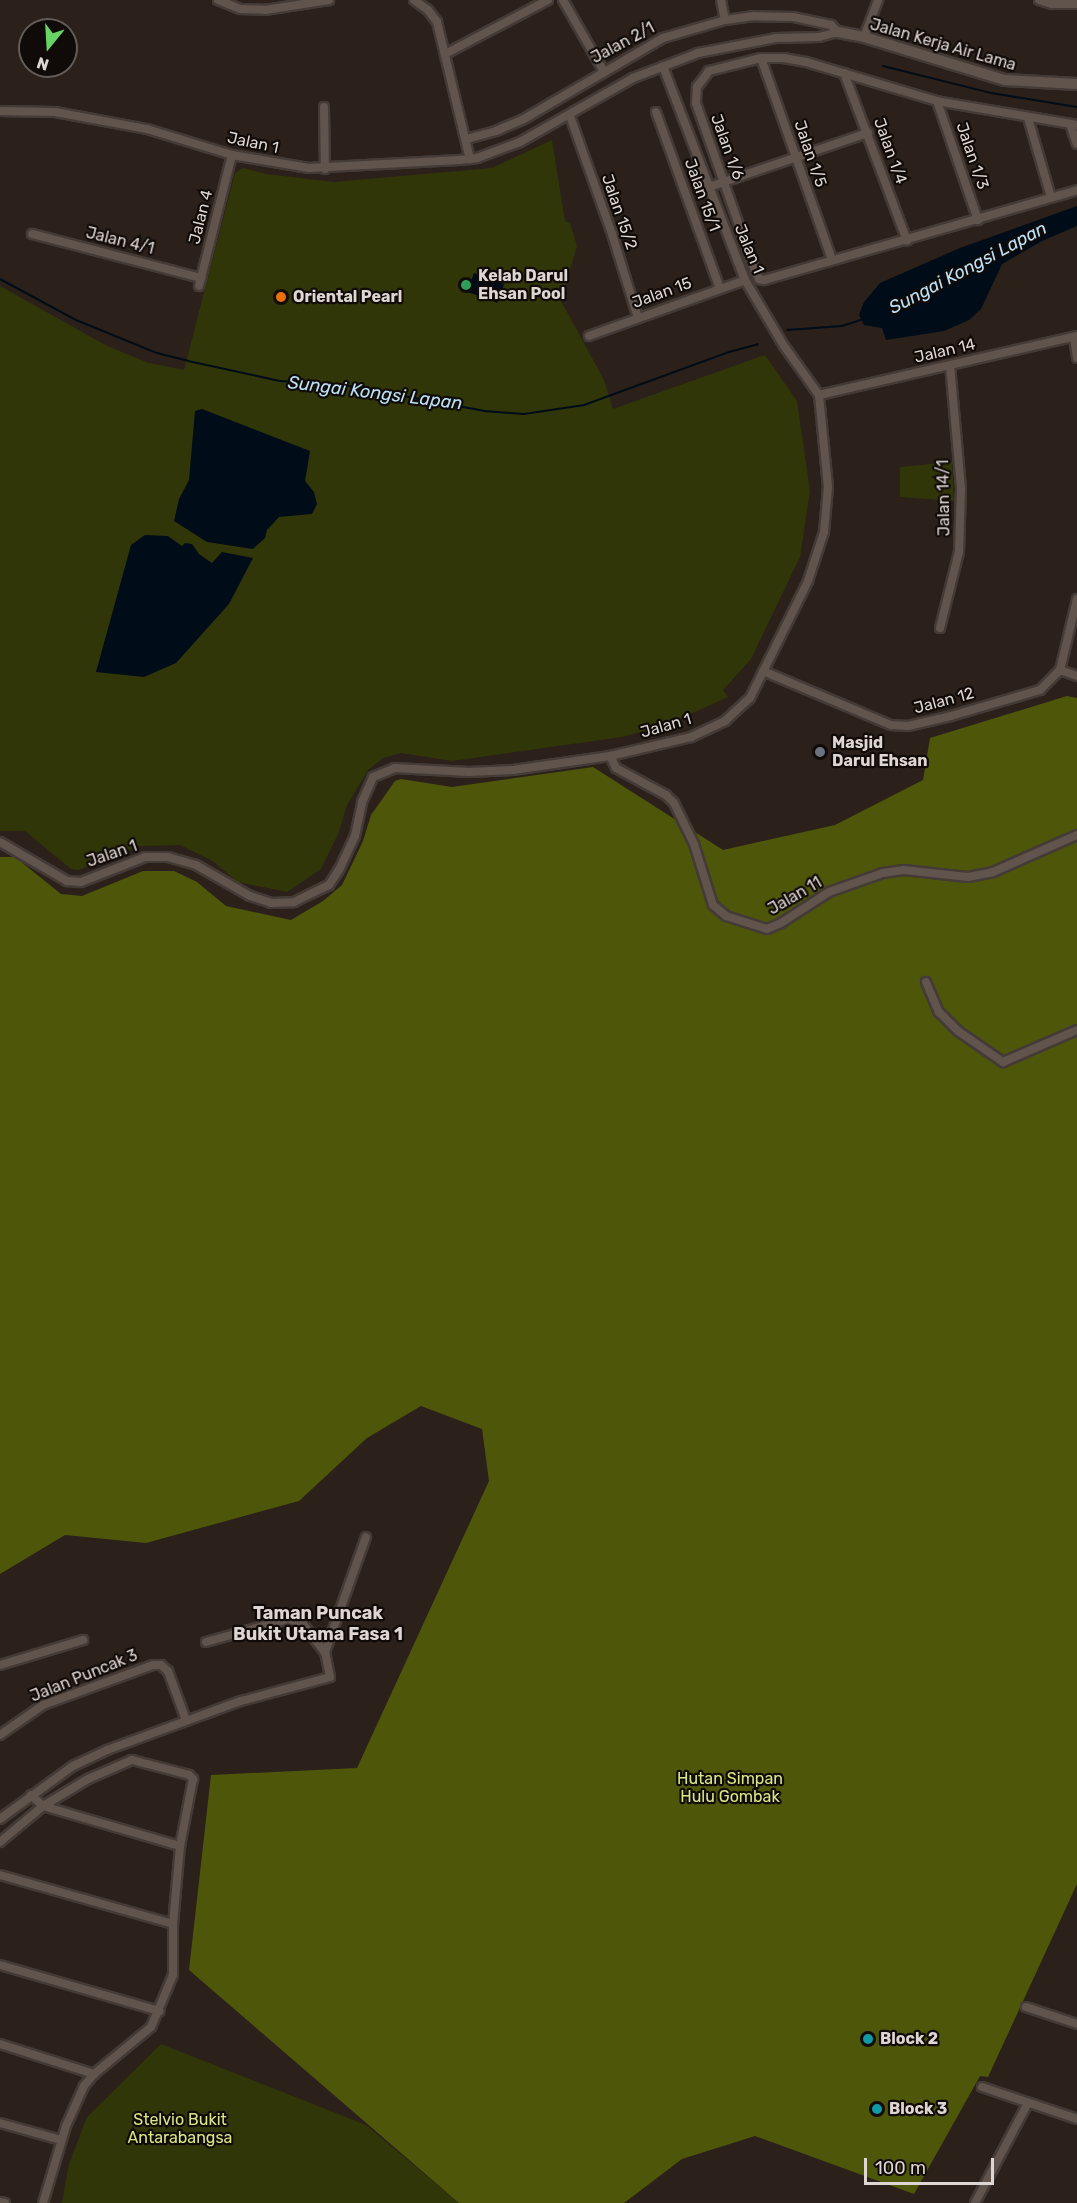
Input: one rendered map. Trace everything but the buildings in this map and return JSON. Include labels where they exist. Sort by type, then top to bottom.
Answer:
[{"type":"street","points":[[218,0],[240,9],[265,10],[329,0]]},
{"type":"street","points":[[414,0],[428,10],[437,22],[447,53],[470,159]]},
{"type":"street","points":[[447,53],[548,0]]},
{"type":"street","points":[[563,0],[603,70]]},
{"type":"street","points":[[721,0],[725,20]]},
{"type":"street","points":[[864,37],[878,0]]},
{"type":"street","points":[[1039,0],[1052,4],[1077,4]]},
{"type":"street","name":"Jalan 2/1","points":[[467,139],[496,131],[524,119],[603,70],[663,38],[725,20],[754,16],[793,17],[831,25],[838,32]]},
{"type":"street","name":"Jalan Kerja Air Lama","points":[[838,32],[864,37],[1005,80],[1077,84]]},
{"type":"street","name":"Jalan 1","points":[[0,111],[55,112],[147,129],[232,155],[286,165],[325,169],[470,159],[520,142],[570,116],[633,78],[698,53],[776,38],[819,38],[838,32]]},
{"type":"street","name":"Jalan 1/6","points":[[1074,124],[937,101],[806,62],[761,58],[709,71],[697,87],[696,103],[759,279],[764,280],[908,241],[1077,190]]},
{"type":"street","name":"Jalan 1/5","points":[[761,58],[832,260]]},
{"type":"street","name":"Jalan 1","points":[[0,842],[67,881],[81,882],[145,857],[168,857],[196,865],[250,896],[272,903],[294,902],[329,885],[340,868],[355,836],[362,802],[373,777],[395,768],[469,772],[513,770],[609,756],[691,737],[725,721],[750,698],[788,628],[824,532],[828,487],[819,395],[784,346],[745,280],[663,66]]},
{"type":"street","name":"Jalan 1/4","points":[[844,73],[908,241]]},
{"type":"street","name":"Jalan 1/3","points":[[937,101],[978,220]]},
{"type":"street","points":[[324,107],[325,169]]},
{"type":"street","name":"Jalan 15/1","points":[[656,112],[720,288]]},
{"type":"street","name":"Jalan 15/2","points":[[570,116],[612,234],[638,318]]},
{"type":"street","points":[[1028,118],[1051,197]]},
{"type":"street","points":[[1074,124],[1077,144]]},
{"type":"street","points":[[709,188],[868,133]]},
{"type":"street","name":"Jalan 4","points":[[200,282],[232,155]]},
{"type":"street","name":"Jalan 4/1","points":[[32,234],[200,282]]},
{"type":"street","name":"Jalan 15","points":[[589,336],[745,280]]},
{"type":"street","points":[[1076,337],[1077,358]]},
{"type":"street","name":"Jalan 14","points":[[819,395],[1076,337]]},
{"type":"street","name":"Jalan 14/1","points":[[940,628],[960,542],[961,488],[950,365]]},
{"type":"street","points":[[1077,599],[1060,670],[1077,676]]},
{"type":"street","name":"Jalan 12","points":[[763,671],[869,718],[891,725],[908,726],[951,717],[1040,690],[1060,670]]},
{"type":"street","name":"Jalan 11","points":[[609,756],[616,768],[666,795],[674,803],[694,844],[708,893],[718,911],[767,929],[782,923],[829,892],[883,873],[904,870],[968,878],[993,872],[1077,835]]},
{"type":"street","points":[[926,982],[939,1012],[958,1031],[1003,1062],[1077,1030]]},
{"type":"street","points":[[0,1819],[73,1766],[107,1750],[240,1701],[330,1677],[326,1652],[366,1537]]},
{"type":"street","points":[[206,1642],[288,1619],[302,1623],[326,1652]]},
{"type":"street","points":[[0,1665],[83,1640]]},
{"type":"street","name":"Jalan Puncak 3","points":[[0,1735],[43,1705],[153,1665],[161,1665],[168,1671],[186,1720]]},
{"type":"street","points":[[0,1842],[43,1806],[88,1779],[132,1760],[189,1775],[193,1779],[180,1846],[173,1924],[173,1975],[151,2027],[94,2074],[75,2104],[61,2140],[43,2203]]},
{"type":"street","points":[[31,1795],[43,1806],[180,1846]]},
{"type":"street","points":[[0,1875],[173,1924]]},
{"type":"street","points":[[0,1965],[159,2011]]},
{"type":"street","points":[[1026,2007],[1077,2024]]},
{"type":"street","points":[[0,2044],[94,2074]]},
{"type":"street","points":[[982,2087],[1077,2119]]},
{"type":"street","points":[[975,2203],[1028,2103]]},
{"type":"street","points":[[0,2123],[61,2140]]},
{"type":"street","points":[[0,2202],[5,2203]]},
{"type":"green space","points":[[552,140],[565,221],[570,223],[577,246],[561,301],[604,380],[613,409],[765,355],[797,401],[810,491],[800,557],[751,659],[723,690],[728,697],[666,725],[622,737],[452,761],[401,753],[383,758],[368,770],[347,805],[339,832],[321,869],[287,892],[238,882],[211,860],[180,845],[138,846],[78,870],[71,869],[25,831],[0,831],[0,286],[107,346],[149,363],[184,370],[235,173],[243,168],[266,174],[334,182],[492,168]]},
{"type":"green space","points":[[952,462],[954,501],[900,497],[900,467]]},
{"type":"green space","name":"Hutan Simpan Hulu Gombak","points":[[1067,696],[1077,698],[1077,1884],[988,2077],[980,2076],[914,2194],[755,2136],[682,2159],[624,2203],[459,2203],[189,1970],[211,1775],[357,1768],[489,1481],[482,1429],[421,1406],[367,1438],[299,1501],[146,1543],[65,1535],[0,1574],[0,857],[15,857],[61,894],[82,896],[143,871],[174,871],[197,882],[226,906],[291,920],[323,901],[342,885],[363,841],[371,815],[395,781],[401,779],[452,787],[593,767],[723,850],[835,825],[923,780],[930,738]]},
{"type":"green space","name":"Stelvio Bukit Antarabangsa","points":[[161,2044],[366,2125],[459,2203],[62,2203],[69,2164],[87,2117]]},
{"type":"water","points":[[1077,206],[1077,226],[1042,241],[1002,264],[981,309],[969,320],[944,331],[886,340],[882,328],[864,325],[859,315],[864,302],[880,283],[960,248]]},
{"type":"water","points":[[474,273],[504,284],[497,303],[467,292]]},
{"type":"water","points":[[202,409],[310,451],[305,481],[314,492],[317,504],[312,514],[279,517],[267,530],[265,538],[253,549],[207,542],[174,521],[179,499],[189,480],[195,411]]},
{"type":"water","points":[[145,535],[168,536],[182,546],[185,543],[192,544],[199,554],[212,563],[222,552],[253,558],[229,604],[176,663],[144,677],[96,672],[131,545]]},
{"type":"waterway","points":[[883,66],[991,93],[1077,107]]},
{"type":"waterway","name":"Sungai Kongsi Lapan","points":[[0,279],[76,320],[157,353],[280,381],[343,385],[484,411],[524,414],[584,405],[729,352],[758,344]]},
{"type":"waterway","name":"Sungai Kongsi Lapan","points":[[787,330],[842,326],[864,319]]},
{"type":"place","name":"Kelab Darul Ehsan Pool","points":[[466,285]]},
{"type":"place","name":"Oriental Pearl","points":[[281,297]]},
{"type":"place","name":"Masjid Darul Ehsan","points":[[820,752]]},
{"type":"place","name":"Block 2","points":[[868,2039]]},
{"type":"place","name":"Block 3","points":[[877,2109]]},
{"type":"district","name":"Taman Puncak Bukit Utama Fasa 1","points":[[318,1624]]}]
